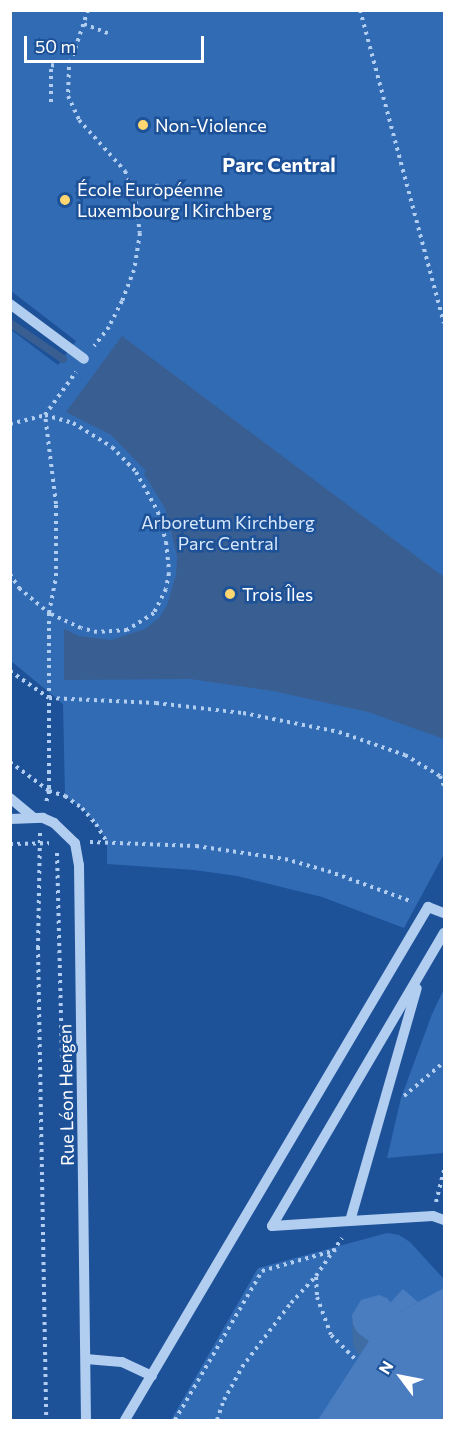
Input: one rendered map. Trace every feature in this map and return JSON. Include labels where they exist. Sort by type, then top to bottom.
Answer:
[{"type":"street","points":[[10,304],[84,359]]},
{"type":"street","points":[[10,798],[39,818],[54,823],[75,843]]},
{"type":"street","points":[[10,819],[39,818]]},
{"type":"street","name":"Rue Léon Hengen","points":[[75,843],[80,890],[86,1420]]},
{"type":"street","points":[[126,1420],[428,907],[444,913]]},
{"type":"street","points":[[444,933],[272,1226],[433,1216],[444,1220]]},
{"type":"street","points":[[350,1221],[421,973]]},
{"type":"street","points":[[86,1359],[122,1362],[152,1376]]},
{"type":"path","points":[[46,1420],[37,843],[39,818],[49,791],[49,613],[56,576],[56,504],[45,415],[108,327],[134,270],[140,234],[135,194],[124,171],[79,120],[68,96],[69,67],[88,10]]},
{"type":"path","points":[[360,10],[444,323]]},
{"type":"path","points":[[84,24],[108,33]]},
{"type":"path","points":[[51,102],[51,65],[57,66]]},
{"type":"path","points":[[135,194],[163,183]]},
{"type":"path","points":[[10,424],[45,415],[73,423],[112,447],[136,472],[158,512],[166,542],[169,573],[166,589],[154,613],[128,630],[97,632],[81,628],[49,613],[20,588],[10,574]]},
{"type":"path","points":[[10,671],[49,698],[156,703],[243,713],[339,732],[405,755],[440,776],[444,786]]},
{"type":"path","points":[[10,762],[49,791],[65,796],[82,808],[96,824],[106,842]]},
{"type":"path","points":[[10,844],[57,843],[62,1065]]},
{"type":"path","points":[[75,843],[196,846],[285,859],[328,871],[428,907]]},
{"type":"path","points":[[401,1098],[443,1063]]},
{"type":"path","points":[[433,1216],[444,1170]]},
{"type":"path","points":[[217,1420],[224,1400],[242,1366],[336,1250],[350,1221]]},
{"type":"path","points":[[175,1420],[262,1271],[336,1250]]},
{"type":"path","points":[[316,1276],[317,1297],[331,1335],[344,1351],[360,1364],[363,1359]]},
{"type":"green space","name":"Arboretum Kirchberg Parc Central","points":[[11,11],[444,11],[444,854],[404,928],[322,897],[237,876],[194,870],[107,864],[107,842],[96,824],[82,808],[65,796],[63,704],[11,661],[10,329],[58,365],[76,341],[11,291]]},
{"type":"green space","points":[[444,989],[444,1153],[387,1158],[401,1098],[432,1014]]},
{"type":"green space","points":[[387,1233],[399,1235],[410,1242],[444,1279],[444,1420],[171,1420],[258,1268]]},
{"type":"shaded area","points":[[122,336],[444,577],[444,739],[368,712],[273,691],[190,679],[64,680],[64,629],[79,636],[111,640],[145,629],[159,618],[167,605],[176,575],[177,557],[165,508],[144,474],[146,471],[111,435],[66,412]]},
{"type":"building","points":[[444,1288],[444,1420],[318,1420],[369,1341],[357,1332],[353,1324],[352,1315],[361,1300],[379,1295],[387,1298],[398,1313]]},
{"type":"building","points":[[403,1289],[418,1302],[398,1313],[390,1303]]},
{"type":"waterway","points":[[10,323],[63,359]]},
{"type":"place","name":"Non-Violence","points":[[143,125]]},
{"type":"place","name":"École Européenne Luxembourg I Kirchberg","points":[[65,200]]},
{"type":"place","name":"Trois Îles","points":[[230,594]]},
{"type":"district","name":"Parc Central","points":[[279,164]]}]
